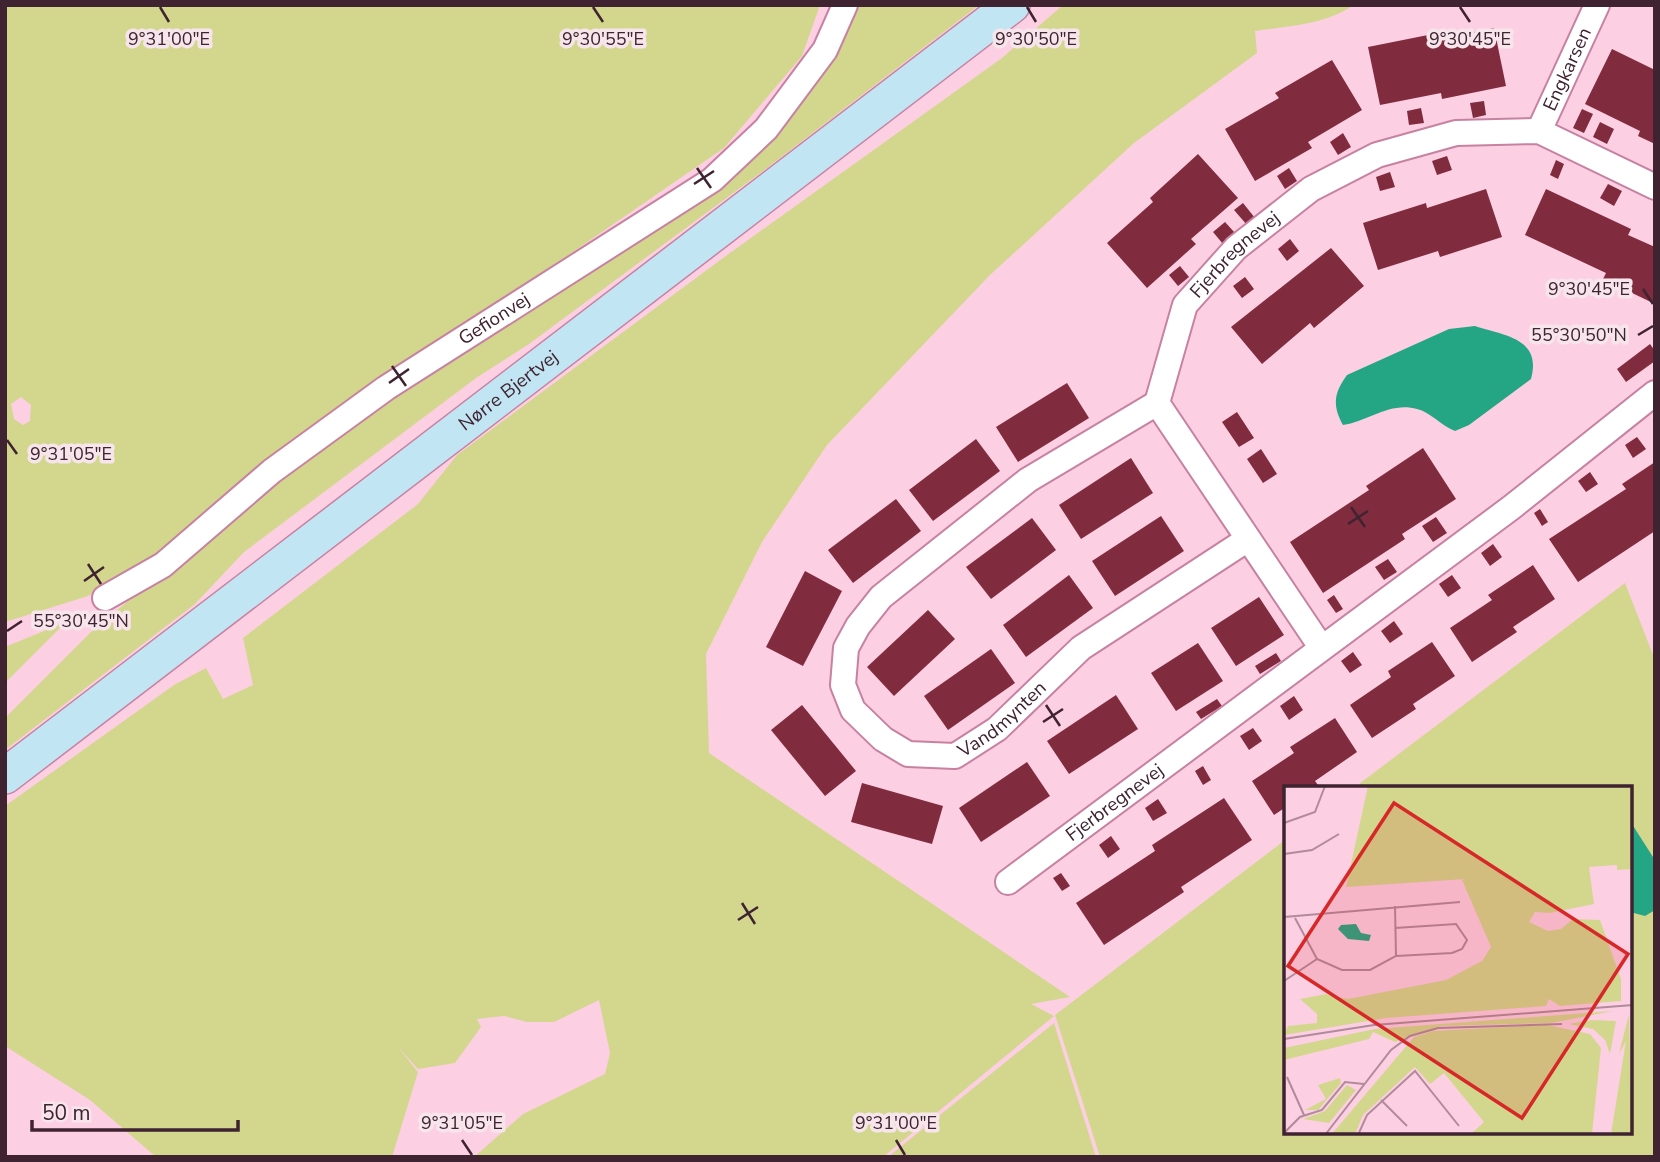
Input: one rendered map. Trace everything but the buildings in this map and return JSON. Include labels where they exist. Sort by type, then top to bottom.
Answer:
[{"type":"main road","name":"Nørre Bjertvej","points":[[5,776],[1012,5]]},
{"type":"street","name":"Gefionvej","points":[[105,598],[163,565],[272,471],[386,388],[712,180],[766,129],[825,50],[845,5]]},
{"type":"street","name":"Engkarsen","points":[[1539,131],[1597,5]]},
{"type":"street","name":"Fjerbregnevej","points":[[1157,403],[1185,305],[1236,248],[1311,190],[1377,155],[1456,133],[1539,131],[1655,187]]},
{"type":"street","name":"Fjerbregnevej","points":[[1008,882],[1512,507],[1655,393]]},
{"type":"street","name":"Vandmynten","points":[[1157,403],[1028,480],[881,597],[858,626],[846,648],[843,685],[853,710],[883,739],[908,754],[955,756],[997,729],[1081,648],[1248,538]]},
{"type":"street","points":[[1157,403],[1321,647]]},
{"type":"shaded area","points":[[5,5],[820,5],[802,56],[724,148],[567,256],[345,401],[175,545],[88,596],[5,622]],"holes":[[[21,397],[31,405],[30,421],[23,425],[14,419],[11,404]]]},
{"type":"shaded area","points":[[860,5],[979,5],[763,171],[529,344],[476,378],[244,552],[195,604],[5,750],[5,718],[98,625],[362,416],[702,195],[834,54]]},
{"type":"shaded area","points":[[1063,5],[1354,5],[1318,21],[1255,31],[1257,53],[1134,143],[990,275],[827,445],[762,542],[706,654],[709,753],[1070,997],[1031,1004],[1054,1016],[883,1157],[474,1157],[523,1114],[605,1074],[610,1053],[599,1000],[554,1022],[527,1022],[504,1016],[477,1019],[481,1027],[455,1063],[418,1069],[397,1046],[418,1072],[392,1157],[156,1157],[90,1100],[5,1046],[5,806],[174,685],[206,668],[223,699],[253,685],[243,638],[418,504],[457,455],[723,258],[1002,58]]},
{"type":"shaded area","points":[[1475,326],[1509,336],[1526,347],[1533,365],[1531,379],[1469,425],[1455,431],[1422,411],[1407,407],[1389,409],[1343,425],[1337,411],[1336,399],[1347,375],[1449,329]]},
{"type":"shaded area","points":[[1625,583],[1655,660],[1655,1157],[1100,1157],[1055,1015],[1284,841],[1284,1134],[1632,1134],[1632,786],[1356,786]]},
{"type":"shaded area","points":[[66,622],[5,683],[5,647]]},
{"type":"shaded area","points":[[1632,824],[1653,857],[1655,910],[1645,916],[1632,913]]},
{"type":"shaded area","points":[[1054,1023],[1096,1157],[888,1157]]}]
